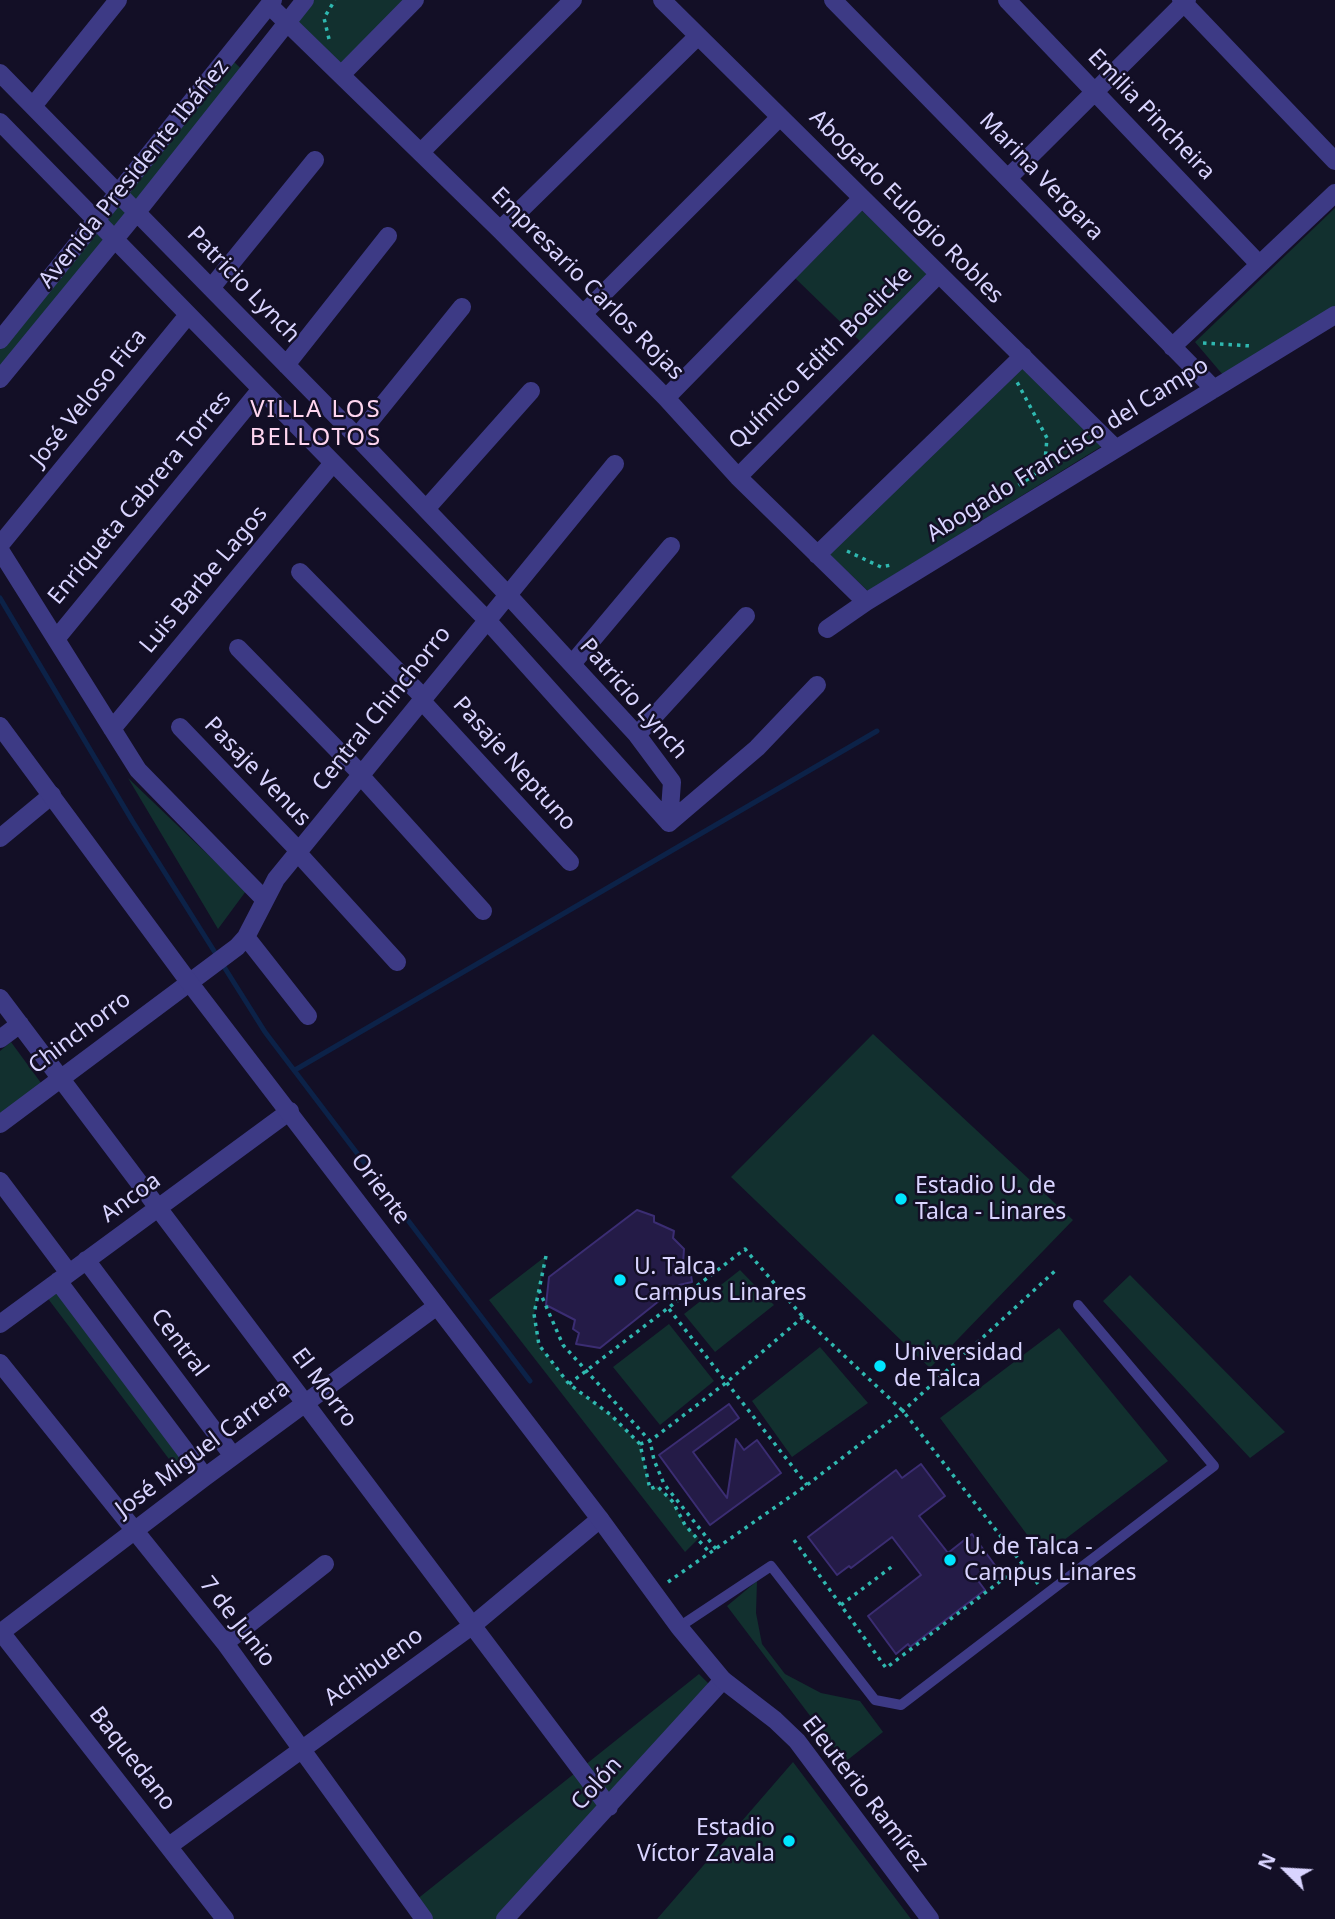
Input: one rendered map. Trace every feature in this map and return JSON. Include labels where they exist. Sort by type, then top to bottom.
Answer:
[{"type":"street","points":[[33,106],[118,0]]},
{"type":"street","name":"Avenida Presidente Ibáñez","points":[[0,379],[305,0]]},
{"type":"street","points":[[343,72],[415,0]]},
{"type":"street","points":[[421,152],[573,0]]},
{"type":"street","name":"Abogado Eulogio Robles","points":[[662,0],[939,274],[1016,362],[1116,449]]},
{"type":"street","name":"Marina Vergara","points":[[834,0],[1214,389]]},
{"type":"street","name":"Emilia Pincheira","points":[[1007,0],[1259,264]]},
{"type":"street","points":[[1007,178],[1184,1],[1335,161]]},
{"type":"street","name":"Avenida Presidente Ibáñez","points":[[0,340],[271,2]]},
{"type":"street","name":"Empresario Carlos Rojas","points":[[271,2],[287,22],[343,72],[666,398],[738,477],[823,549],[866,602]]},
{"type":"street","points":[[500,230],[698,36]]},
{"type":"street","name":"Patricio Lynch","points":[[0,73],[357,437],[637,735],[672,782],[669,823]]},
{"type":"street","points":[[583,314],[780,117]]},
{"type":"street","points":[[4,134],[97,221],[486,619],[669,823],[757,748],[817,685]]},
{"type":"street","points":[[211,288],[315,160]]},
{"type":"street","points":[[1172,347],[1335,193]]},
{"type":"street","points":[[666,398],[862,198]]},
{"type":"street","points":[[286,365],[388,236]]},
{"type":"street","name":"Químico Edith Boelicke","points":[[738,477],[939,274]]},
{"type":"street","points":[[357,437],[462,307]]},
{"type":"street","name":"José Veloso Fica","points":[[0,547],[188,315]]},
{"type":"street","name":"Abogado Francisco del Campo","points":[[827,629],[866,602],[1335,315]]},
{"type":"street","points":[[823,549],[1016,362]]},
{"type":"street","name":"Enriqueta Cabrera Torres","points":[[56,639],[261,389]]},
{"type":"street","points":[[426,509],[531,391]]},
{"type":"street","name":"Luis Barbe Lagos","points":[[112,729],[333,463]]},
{"type":"street","name":"Central Chinchorro","points":[[189,982],[242,942],[272,884],[615,464]]},
{"type":"street","points":[[0,547],[138,770],[264,899]]},
{"type":"street","points":[[572,664],[671,547]]},
{"type":"street","name":"Pasaje Neptuno","points":[[300,572],[422,698],[570,862]]},
{"type":"street","points":[[637,735],[746,616]]},
{"type":"street","points":[[238,648],[360,775],[483,911]]},
{"type":"street","name":"Oriente","points":[[0,726],[189,982],[600,1519],[679,1627],[723,1680]]},
{"type":"street","name":"Pasaje Venus","points":[[180,727],[298,851],[397,962]]},
{"type":"street","points":[[0,838],[52,795]]},
{"type":"street","points":[[242,942],[308,1016]]},
{"type":"street","name":"Chinchorro","points":[[0,1124],[189,982]]},
{"type":"street","name":"El Morro","points":[[0,998],[609,1807]]},
{"type":"street","points":[[0,1039],[20,1024]]},
{"type":"street","name":"Ancoa","points":[[0,1324],[290,1111]]},
{"type":"street","points":[[0,1181],[63,1277],[205,1477]]},
{"type":"street","name":"Central","points":[[86,1260],[233,1456]]},
{"type":"street","name":"José Miguel Carrera","points":[[0,1632],[437,1306]]},
{"type":"street","name":"7 de Junio","points":[[0,1363],[225,1643],[424,1919]]},
{"type":"street","name":"Achibueno","points":[[169,1846],[473,1625],[600,1519]]},
{"type":"street","points":[[225,1643],[325,1564]]},
{"type":"street","name":"Baquedano","points":[[0,1632],[225,1919]]},
{"type":"street","name":"Colón","points":[[505,1919],[723,1680]]},
{"type":"street","name":"Eleuterio Ramírez","points":[[723,1680],[775,1720],[797,1741],[930,1919]]},
{"type":"lane","points":[[679,1627],[771,1566],[874,1700],[901,1705],[1214,1465],[1078,1305]]},
{"type":"path","points":[[335,0],[324,18],[335,61],[343,72]]},
{"type":"path","points":[[1187,333],[1195,342],[1258,345]]},
{"type":"path","points":[[999,498],[1032,476],[1045,461],[1047,438],[1016,362]]},
{"type":"path","points":[[823,549],[881,567],[899,563]]},
{"type":"path","points":[[569,1384],[745,1249],[803,1317],[904,1411],[1045,1593]]},
{"type":"path","points":[[546,1256],[534,1314],[539,1345],[569,1384],[611,1415],[640,1444],[650,1489],[657,1486],[673,1502],[685,1525],[710,1553]]},
{"type":"path","points":[[653,1593],[807,1485],[904,1411],[1056,1270]]},
{"type":"path","points":[[538,1288],[564,1345],[650,1441],[664,1484],[716,1549]]},
{"type":"path","points":[[668,1309],[807,1485]]},
{"type":"path","points":[[640,1444],[650,1441],[727,1382],[803,1317]]},
{"type":"path","points":[[794,1540],[886,1668],[1023,1564]]},
{"type":"path","points":[[841,1605],[894,1565]]},
{"type":"green space","points":[[313,0],[405,0],[340,66],[296,21]]},
{"type":"green space","points":[[234,62],[247,74],[0,378],[0,348]]},
{"type":"green space","points":[[1335,208],[1335,306],[1223,375],[1195,342]]},
{"type":"green space","points":[[861,210],[929,273],[860,341],[795,278]]},
{"type":"green space","points":[[1023,366],[1102,446],[868,591],[829,554]]},
{"type":"green space","points":[[128,778],[246,891],[218,929]]},
{"type":"green space","name":"Estadio U. de Talca - Linares","points":[[873,1034],[1073,1220],[930,1368],[731,1177]]},
{"type":"green space","points":[[11,1042],[44,1087],[0,1120],[0,1051]]},
{"type":"green space","points":[[546,1256],[534,1314],[539,1345],[569,1384],[611,1415],[640,1444],[650,1489],[657,1486],[673,1502],[685,1525],[699,1538],[685,1552],[489,1300]]},
{"type":"green space","points":[[740,1270],[774,1305],[715,1352],[684,1314]]},
{"type":"green space","points":[[1130,1275],[1285,1432],[1250,1458],[1103,1301]]},
{"type":"green space","points":[[65,1281],[199,1454],[178,1471],[46,1296]]},
{"type":"green space","points":[[669,1324],[714,1381],[660,1425],[613,1367]]},
{"type":"green space","points":[[1059,1328],[1168,1461],[1043,1556],[940,1418]]},
{"type":"green space","points":[[820,1347],[868,1403],[792,1457],[752,1401]]},
{"type":"green space","points":[[757,1581],[756,1613],[762,1644],[785,1674],[821,1693],[860,1701],[883,1732],[845,1762],[727,1606]]},
{"type":"green space","points":[[699,1674],[712,1687],[500,1919],[422,1919],[411,1904]]},
{"type":"green space","name":"Estadio Víctor Zavala","points":[[793,1762],[911,1919],[657,1919]]},
{"type":"building","name":"U. Talca Campus Linares","points":[[637,1210],[654,1216],[654,1222],[674,1231],[673,1238],[684,1249],[683,1264],[690,1268],[692,1282],[679,1285],[600,1348],[576,1344],[579,1333],[573,1329],[575,1320],[546,1305],[549,1277]]},
{"type":"building","points":[[729,1404],[739,1418],[693,1452],[727,1498],[736,1439],[744,1450],[757,1440],[781,1473],[710,1525],[659,1455]]},
{"type":"building","name":"U. de Talca - Campus Linares","points":[[921,1464],[945,1496],[919,1516],[948,1553],[972,1534],[997,1568],[979,1582],[985,1590],[910,1647],[908,1644],[896,1654],[868,1616],[921,1575],[892,1537],[851,1568],[849,1566],[837,1575],[808,1537],[896,1470],[902,1478]]},
{"type":"waterway","points":[[0,598],[133,822],[265,1032],[530,1381]]},
{"type":"waterway","points":[[295,1070],[877,731]]},
{"type":"place","name":"Estadio U. de Talca - Linares","points":[[901,1199]]},
{"type":"place","name":"U. Talca Campus Linares","points":[[620,1280]]},
{"type":"place","name":"Universidad de Talca","points":[[880,1366]]},
{"type":"place","name":"U. de Talca - Campus Linares","points":[[950,1560]]},
{"type":"place","name":"Estadio Víctor Zavala","points":[[789,1841]]},
{"type":"district","name":"VILLA LOS BELLOTOS","points":[[316,424]]}]
